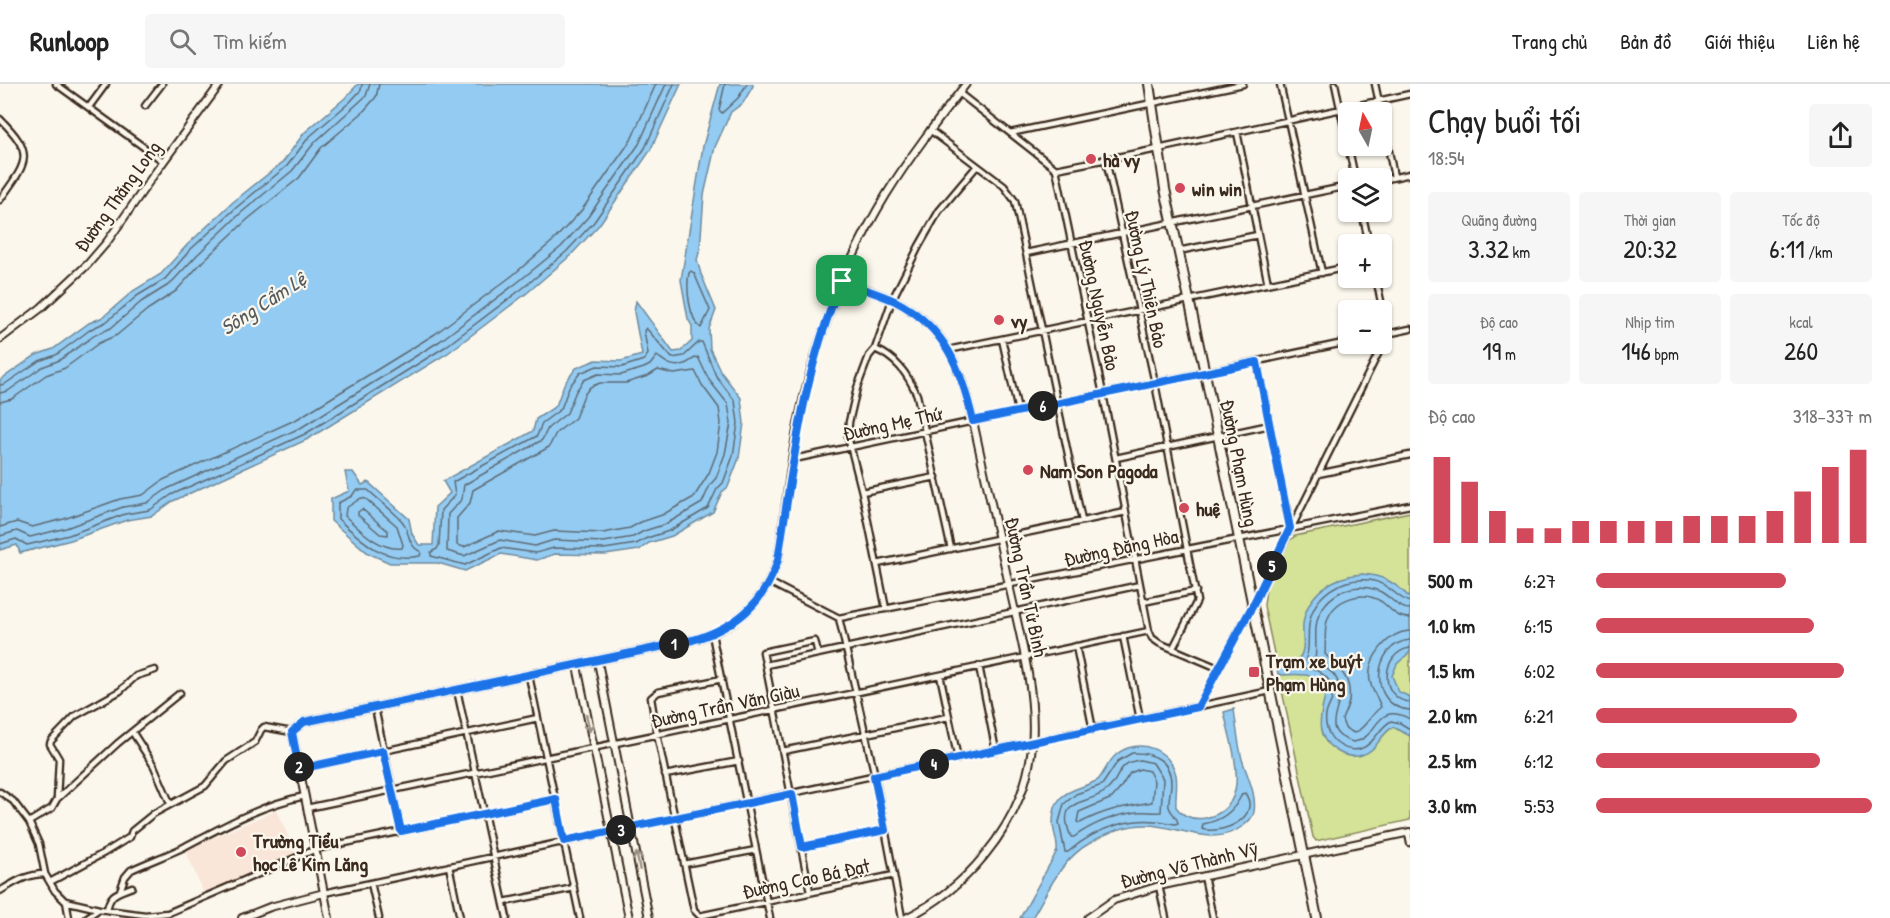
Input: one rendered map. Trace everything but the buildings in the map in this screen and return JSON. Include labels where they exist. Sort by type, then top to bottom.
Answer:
[{"type":"main road","name":"Đường Phạm Hùng","points":[[1149,84],[1172,223],[1317,918]]},
{"type":"street","points":[[56,84],[163,161]]},
{"type":"street","points":[[89,107],[105,84]]},
{"type":"street","points":[[145,106],[162,84]]},
{"type":"street","points":[[209,84],[218,87]]},
{"type":"street","points":[[50,882],[104,854],[130,837],[132,831],[140,823],[170,803],[209,783],[226,761],[255,742],[264,727],[292,732],[304,722],[598,662],[693,640],[712,634],[735,622],[770,582],[778,560],[807,385],[842,281],[866,229],[887,194],[930,130],[966,84]]},
{"type":"street","points":[[1010,133],[1243,84]]},
{"type":"street","points":[[1280,84],[1322,273]]},
{"type":"street","points":[[1335,84],[1339,102]]},
{"type":"street","points":[[1375,84],[1378,101]]},
{"type":"street","name":"Đường Thăng Long","points":[[0,339],[41,308],[88,264],[107,242],[218,87]]},
{"type":"street","points":[[959,93],[1056,169],[1338,109]]},
{"type":"street","points":[[1373,102],[1410,94]]},
{"type":"street","points":[[0,119],[21,142],[24,154],[19,174],[0,200]]},
{"type":"street","points":[[930,130],[1004,186],[1012,196],[1082,521]]},
{"type":"street","points":[[1237,132],[1268,284]]},
{"type":"street","points":[[1390,156],[1394,177],[1410,174]]},
{"type":"street","name":"Đường Lý Thiên Bảo","points":[[1106,160],[1155,383],[1196,591],[1197,601],[1173,648]]},
{"type":"street","points":[[886,609],[862,492],[848,438],[849,422],[857,388],[875,349],[892,300],[926,232],[939,211],[977,166]]},
{"type":"street","name":"Đường Nguyễn Bảo","points":[[1056,169],[1149,631]]},
{"type":"street","points":[[1026,253],[1338,188]]},
{"type":"street","points":[[1178,251],[1258,235]]},
{"type":"street","points":[[948,350],[1338,269]]},
{"type":"street","name":"Đường Trần Tử Bình","points":[[842,281],[892,300],[920,317],[956,361],[973,421],[1032,690],[1032,743],[1027,776],[1010,820],[996,842],[958,885],[938,900],[904,918]]},
{"type":"street","points":[[1392,333],[1410,329]]},
{"type":"street","points":[[1002,339],[1018,411]]},
{"type":"street","name":"Đường Mẹ Thứ","points":[[794,459],[1338,344]]},
{"type":"street","points":[[875,349],[896,361],[912,384],[921,405],[951,549]]},
{"type":"street","points":[[1198,707],[1253,605],[1378,354]]},
{"type":"street","points":[[1257,362],[1290,528]]},
{"type":"street","points":[[1116,458],[1270,425]]},
{"type":"street","points":[[1318,474],[1410,455]]},
{"type":"street","points":[[862,492],[936,477]]},
{"type":"street","name":"Đường Đặng Hòa","points":[[839,618],[1410,505]]},
{"type":"street","points":[[877,564],[1126,512]]},
{"type":"street","points":[[770,582],[839,618],[904,918]]},
{"type":"street","points":[[766,665],[1140,585]]},
{"type":"street","points":[[1143,602],[1196,591]]},
{"type":"street","points":[[1149,631],[1152,638],[1159,643],[1218,668]]},
{"type":"street","name":"Đường Trần Văn Giàu","points":[[307,808],[1149,631]]},
{"type":"street","points":[[712,634],[770,918]]},
{"type":"street","points":[[1123,636],[1140,719]]},
{"type":"street","points":[[810,892],[763,652],[815,641],[818,654]]},
{"type":"street","points":[[1076,646],[1093,730]]},
{"type":"street","points":[[598,662],[649,918]]},
{"type":"street","points":[[577,666],[629,918]]},
{"type":"street","points":[[979,666],[996,751]]},
{"type":"street","points":[[57,799],[59,759],[50,744],[51,741],[75,716],[120,691],[136,676],[155,669]]},
{"type":"street","points":[[940,675],[958,759]]},
{"type":"street","points":[[530,676],[580,918]]},
{"type":"street","name":"Đường Cao Bá Đạt","points":[[722,679],[653,694],[651,702],[694,910],[700,916],[894,875]]},
{"type":"street","points":[[457,690],[507,918]]},
{"type":"street","points":[[242,918],[270,907],[324,893],[1270,691]]},
{"type":"street","points":[[29,822],[52,808],[57,799],[118,743],[180,693]]},
{"type":"street","points":[[375,708],[401,831]]},
{"type":"street","points":[[299,769],[538,717]]},
{"type":"street","points":[[783,751],[948,717]]},
{"type":"street","points":[[292,732],[329,918]]},
{"type":"street","points":[[133,733],[154,766],[170,803]]},
{"type":"street","points":[[665,775],[739,761]]},
{"type":"street","points":[[0,792],[13,801],[29,822],[39,843],[45,874],[55,891],[66,902],[138,916],[168,913],[316,849],[556,799]]},
{"type":"street","points":[[120,891],[125,877],[131,870],[183,847],[248,813],[287,799],[305,796]]},
{"type":"street","points":[[802,847],[885,830]]},
{"type":"street","points":[[1409,832],[1410,843]]},
{"type":"street","name":"Đường Võ Thành Vỹ","points":[[1088,918],[1114,900],[1159,886],[1409,832]]},
{"type":"street","points":[[684,864],[756,850]]},
{"type":"street","points":[[449,866],[460,918]]},
{"type":"street","points":[[0,891],[22,878],[34,874],[45,874]]},
{"type":"street","points":[[1204,876],[1213,918]]},
{"type":"street","points":[[371,883],[379,918]]},
{"type":"street","points":[[1159,886],[1166,918]]},
{"type":"street","points":[[107,910],[109,900],[120,891],[132,887]]},
{"type":"street","points":[[504,902],[574,888]]},
{"type":"street","points":[[66,902],[69,918]]},
{"type":"street","points":[[86,918],[99,909]]},
{"type":"shaded area","name":"Trường Tiểu học Lê Kim Lăng","points":[[277,810],[296,855],[204,894],[185,850]]},
{"type":"green space","points":[[1410,512],[1410,820],[1316,841],[1313,837],[1264,606],[1266,587],[1288,542],[1295,536]]},
{"type":"water","name":"Sông Cẩm Lệ","points":[[358,84],[681,84],[650,151],[599,225],[570,256],[527,293],[448,353],[308,439],[173,501],[152,516],[127,520],[71,540],[20,553],[17,545],[0,550],[0,380],[36,355],[53,349],[89,323],[103,317],[133,291],[161,274],[187,245],[233,202],[283,162],[304,133]]},
{"type":"water","points":[[720,84],[753,84],[753,86],[743,103],[731,112],[715,147],[704,195],[700,249],[697,260],[716,310],[709,329],[710,349],[721,372],[741,398],[744,423],[739,458],[728,487],[722,492],[713,512],[672,536],[649,543],[639,550],[605,555],[555,554],[537,560],[501,554],[465,571],[438,563],[390,563],[368,553],[331,521],[331,499],[349,491],[345,472],[353,472],[362,485],[368,482],[409,519],[412,534],[419,545],[433,545],[435,507],[450,493],[443,481],[533,431],[536,419],[556,406],[564,384],[576,368],[596,360],[621,361],[642,355],[634,312],[636,301],[673,352],[681,351],[692,341],[692,326],[688,319],[681,280],[703,146]]},
{"type":"water","points":[[1362,574],[1388,581],[1410,598],[1410,652],[1397,664],[1392,676],[1399,692],[1410,697],[1410,736],[1393,727],[1367,753],[1352,756],[1335,750],[1324,738],[1320,725],[1325,688],[1321,680],[1308,675],[1278,674],[1277,669],[1300,657],[1303,650],[1305,613],[1316,595],[1323,588],[1341,578]]},
{"type":"water","points":[[1234,709],[1241,753],[1255,805],[1253,816],[1243,826],[1231,833],[1219,836],[1146,825],[1131,826],[1110,833],[1090,843],[1071,858],[1056,876],[1032,918],[1020,918],[1057,851],[1053,823],[1057,803],[1067,793],[1098,780],[1114,757],[1125,749],[1143,746],[1160,752],[1167,758],[1176,775],[1176,807],[1185,815],[1200,819],[1221,812],[1230,802],[1235,789],[1235,758],[1224,712]]},
{"type":"place","name":"hà vy","points":[[1091,159]]},
{"type":"place","name":"win win","points":[[1180,188]]},
{"type":"place","name":"vy","points":[[999,320]]},
{"type":"place","name":"Nam Son Pagoda","points":[[1028,470]]},
{"type":"place","name":"huệ","points":[[1184,508]]},
{"type":"place","name":"Trạm xe buýt Phạm Hùng","points":[[1254,672]]},
{"type":"place","name":"Trường Tiểu học Lê Kim Lăng","points":[[241,852]]},
{"type":"route","points":[[842,281],[900,304],[920,317],[936,333],[956,361],[973,421],[1257,362],[1290,528],[1253,605],[1198,707],[874,776],[885,830],[802,847],[792,794],[564,841],[556,799],[401,831],[383,751],[299,769],[292,732],[304,722],[598,662],[693,640],[712,634],[735,622],[761,596],[770,582],[778,560],[807,385],[821,337],[842,281]]}]
